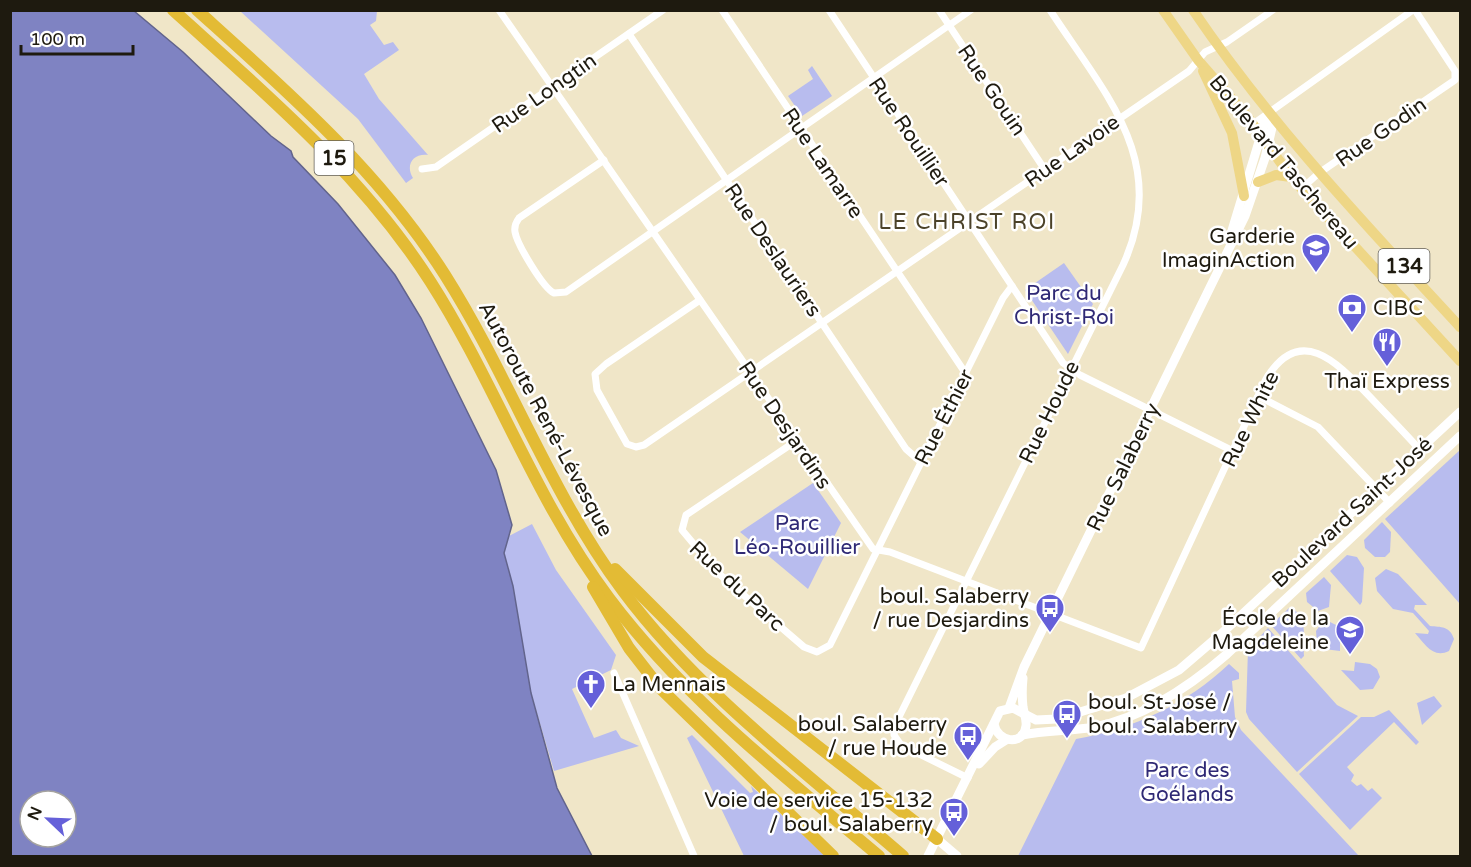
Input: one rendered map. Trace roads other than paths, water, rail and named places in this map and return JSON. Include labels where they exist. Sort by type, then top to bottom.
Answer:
[{"type":"highway","name":"Autoroute René-Lévesque","points":[[173,10],[330,154],[394,229],[448,310],[554,514],[608,597],[672,673],[722,720],[879,856]]},
{"type":"highway","name":"Autoroute René-Lévesque","points":[[197,10],[334,136],[415,230],[462,303],[552,478],[591,545],[632,603],[685,663],[726,703],[899,854]]},
{"type":"highway","points":[[554,514],[613,623],[653,680],[695,725],[833,856]]},
{"type":"highway","points":[[591,545],[703,657],[937,839]]},
{"type":"main road","name":"Boulevard Taschereau","points":[[1163,10],[1198,60],[1253,124],[1301,189],[1461,361]]},
{"type":"main road","name":"Boulevard Taschereau","points":[[1193,10],[1271,115],[1319,173],[1461,327]]},
{"type":"main road","points":[[1198,60],[1232,133],[1244,196]]},
{"type":"main road","points":[[1258,182],[1276,175],[1291,177]]},
{"type":"street","name":"Rue Desjardins","points":[[499,10],[554,86],[867,545],[1139,648],[1145,643]]},
{"type":"street","name":"Rue Longtin","points":[[422,169],[436,167],[663,10]]},
{"type":"street","name":"Rue Lamarre","points":[[722,10],[895,272],[966,374]]},
{"type":"street","name":"Rue Rouillier","points":[[829,10],[1060,360],[1071,369],[1233,451]]},
{"type":"street","name":"Rue Gouin","points":[[939,10],[1045,170]]},
{"type":"street","points":[[604,160],[517,221],[515,233],[542,284],[554,293],[566,292],[971,10]]},
{"type":"street","name":"Rue Houde","points":[[970,775],[902,745],[893,731],[965,581],[1123,265],[1136,229],[1140,196],[1137,166],[1131,142],[1120,118],[1050,10]]},
{"type":"street","name":"Rue Lavoie","points":[[700,300],[606,364],[595,374],[595,386],[623,440],[634,446],[644,445],[1189,70],[1205,52],[1227,42],[1274,10]]},
{"type":"street","points":[[1253,124],[1271,115],[1278,105],[1414,10]]},
{"type":"street","name":"Rue Godin","points":[[1301,189],[1319,173],[1455,80],[1456,73],[1414,10]]},
{"type":"street","name":"Rue Deslauriers","points":[[629,34],[906,449],[921,462]]},
{"type":"street","name":"Rue Salaberry","points":[[1009,708],[1024,667],[1245,216],[1258,182],[1271,115]]},
{"type":"street","name":"Rue Salaberry","points":[[1220,265],[1265,141]]},
{"type":"street","name":"Rue Éthier","points":[[878,550],[1006,293],[1012,286]]},
{"type":"street","name":"Rue White","points":[[1145,643],[1258,396],[1273,369],[1286,357],[1303,351],[1322,354],[1340,366],[1420,450]]},
{"type":"street","points":[[1258,396],[1313,423],[1390,502]]},
{"type":"street","name":"Boulevard Saint-José","points":[[1024,716],[1040,721],[1050,720],[1104,706],[1144,690],[1172,674],[1205,649],[1461,412]]},
{"type":"street","name":"Boulevard Saint-José","points":[[1022,735],[1109,723],[1156,704],[1187,686],[1227,654],[1461,436]]},
{"type":"street","name":"Rue du Parc","points":[[796,441],[686,515],[682,526],[686,538],[718,573],[763,614],[804,647],[817,652],[830,645],[878,550]]},
{"type":"street","name":"Rue Salaberry","points":[[1024,667],[1022,692],[1024,716]]},
{"type":"street","points":[[614,673],[694,856]]},
{"type":"street","points":[[928,856],[999,713],[1009,708],[1018,710],[1024,716],[1027,725],[1022,735],[1016,739],[1006,740],[991,750],[970,775]]},
{"type":"street","points":[[994,724],[997,733],[1006,740]]},
{"type":"street","points":[[937,839],[957,856]]},
{"type":"place","name":"Garderie ImaginAction","points":[[1316,274]]},
{"type":"place","name":"CIBC","points":[[1352,334]]},
{"type":"place","name":"Thaï Express","points":[[1387,368]]},
{"type":"place","name":"boul. Salaberry / rue Desjardins","points":[[1050,634]]},
{"type":"place","name":"École de la Magdeleine","points":[[1350,656]]},
{"type":"place","name":"La Mennais","points":[[591,710]]},
{"type":"place","name":"boul. St-José / boul. Salaberry","points":[[1067,740]]},
{"type":"place","name":"boul. Salaberry / rue Houde","points":[[968,762]]},
{"type":"place","name":"Voie de service 15-132 / boul. Salaberry","points":[[954,838]]},
{"type":"district","name":"LE CHRIST ROI","points":[[967,221]]},
{"type":"park label","name":"Parc du Christ-Roi","points":[[1064,305]]},
{"type":"park label","name":"Parc Léo-Rouillier","points":[[797,535]]},
{"type":"park label","name":"Parc des Goélands","points":[[1187,782]]}]
